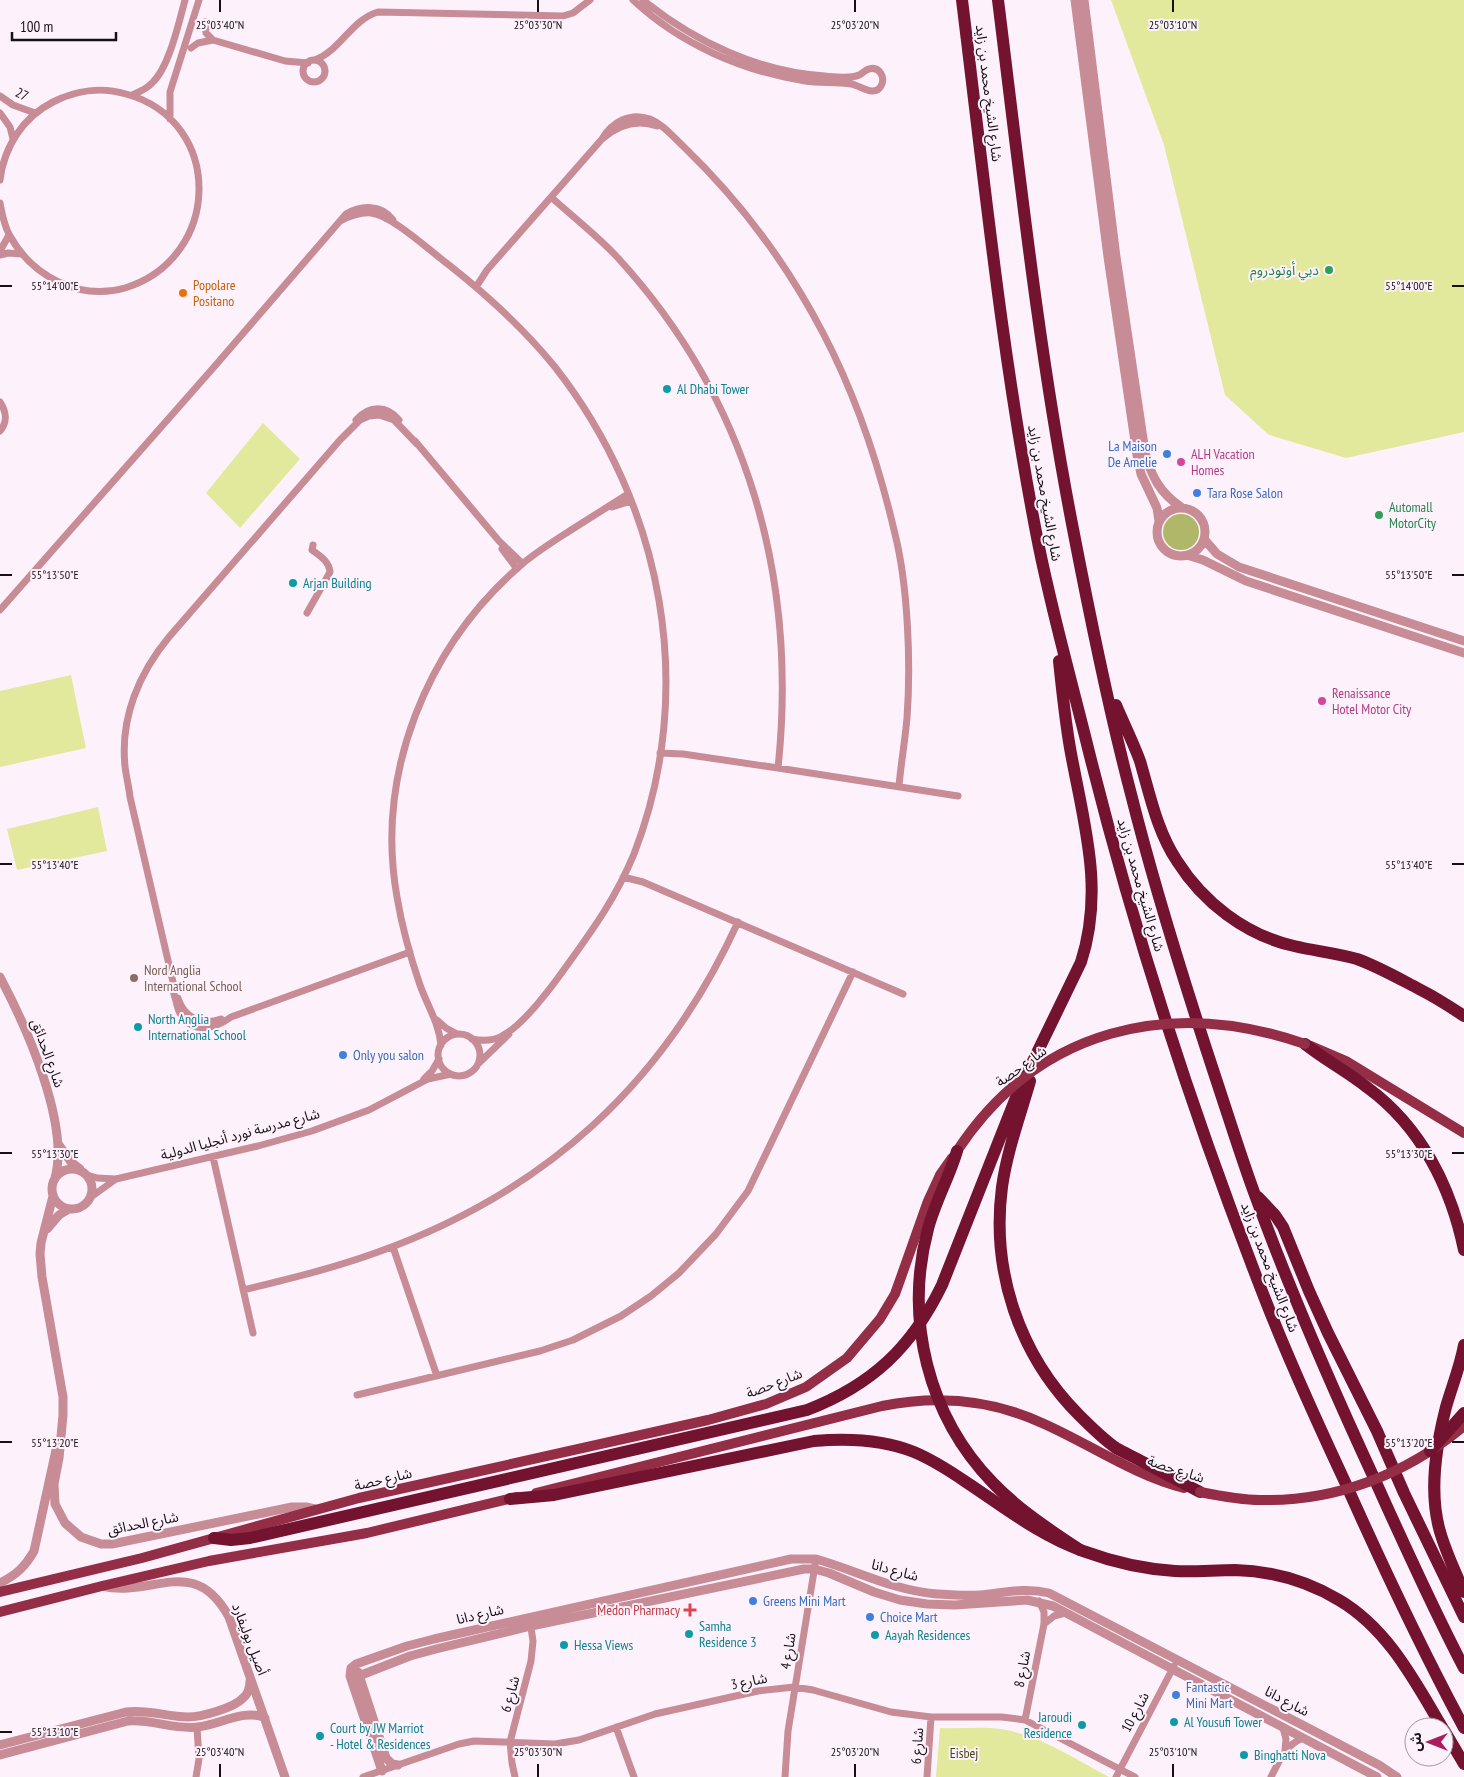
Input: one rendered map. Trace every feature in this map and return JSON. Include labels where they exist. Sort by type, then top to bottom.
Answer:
[{"type":"highway","name":"شارع الشيخ محمد بن زايد","points":[[962,0],[1013,401],[1036,532],[1054,616],[1100,798],[1129,902],[1180,1064],[1231,1210],[1266,1302],[1304,1394],[1392,1587],[1464,1728]]},
{"type":"highway","name":"شارع الشيخ محمد بن زايد","points":[[998,0],[1051,406],[1072,528],[1130,792],[1155,883],[1185,983],[1254,1193],[1294,1295],[1332,1387],[1413,1564],[1464,1668]]},
{"type":"highway","points":[[214,1538],[231,1540],[250,1538],[786,1416],[828,1402],[847,1392],[883,1367],[901,1349],[917,1329],[942,1284],[1019,1090],[1081,962],[1089,934],[1093,892],[1090,859],[1067,733],[1054,616]]},
{"type":"highway","points":[[1105,683],[1135,747],[1167,843],[1186,875],[1211,902],[1226,914],[1258,933],[1292,946],[1356,959],[1388,972],[1441,1000],[1464,1016]]},
{"type":"highway","points":[[1418,989],[1464,1028]]},
{"type":"highway","points":[[1305,1044],[1369,1088],[1405,1122],[1429,1156],[1444,1185],[1453,1208],[1464,1250]]},
{"type":"highway","points":[[1038,1052],[1006,1169],[1002,1187],[1000,1215],[1002,1264],[1011,1302],[1019,1325],[1029,1348],[1045,1374],[1072,1408],[1091,1427],[1116,1448],[1200,1492]]},
{"type":"highway","points":[[957,1151],[928,1229],[919,1274],[918,1319],[921,1342],[929,1371],[952,1428],[977,1465],[1008,1498],[1080,1550]]},
{"type":"highway","points":[[1254,1193],[1275,1215],[1283,1227],[1328,1333],[1377,1431],[1404,1493],[1464,1617]]},
{"type":"highway","points":[[1464,1345],[1446,1408],[1435,1465],[1434,1481],[1436,1512],[1443,1542],[1464,1592]]},
{"type":"highway","points":[[1441,1434],[1464,1381]]},
{"type":"highway","points":[[1430,1451],[1464,1413]]},
{"type":"highway","points":[[510,1499],[554,1495],[814,1442],[848,1439],[889,1445],[914,1452],[942,1466],[1036,1529],[1080,1550],[1119,1563],[1159,1569],[1252,1571],[1289,1578],[1324,1591],[1356,1611],[1383,1636],[1406,1666],[1436,1717]]},
{"type":"highway","points":[[1454,1747],[1464,1764]]},
{"type":"main road","name":"شارع حصة","points":[[0,1592],[214,1538],[314,1509],[708,1420],[766,1404],[792,1394],[821,1378],[847,1358],[880,1319],[895,1294],[931,1194],[940,1175],[972,1129],[1009,1090],[1051,1060],[1099,1038],[1124,1030],[1150,1026],[1202,1023],[1255,1029],[1319,1048],[1346,1060],[1464,1133]]},
{"type":"main road","name":"شارع حصة","points":[[0,1612],[209,1561],[367,1533],[882,1406],[905,1402],[953,1400],[976,1402],[1022,1414],[1044,1423],[1137,1471],[1164,1482],[1229,1498],[1259,1500],[1289,1500],[1319,1496],[1348,1490],[1377,1480],[1404,1467],[1430,1451],[1464,1426]]},
{"type":"street","points":[[132,96],[154,82],[161,71],[175,35],[185,0]]},
{"type":"street","points":[[170,119],[171,87],[199,0]]},
{"type":"street","points":[[304,75],[304,68],[311,61],[331,52],[362,18],[378,12],[563,16],[573,13],[590,0]]},
{"type":"street","points":[[633,0],[656,19],[682,36],[716,55],[738,64],[775,75],[807,81],[853,84],[873,91],[881,86],[882,76],[875,69],[870,69],[854,77],[818,76],[782,70],[732,54],[688,32],[644,0]]},
{"type":"street","points":[[1075,0],[1108,257],[1137,455],[1145,482],[1157,508],[1159,521],[1157,534],[1162,547],[1173,555],[1187,555],[1203,560],[1246,581],[1464,654]]},
{"type":"street","points":[[1084,0],[1116,257],[1144,452],[1149,470],[1156,483],[1169,498],[1181,507],[1193,510],[1202,519],[1206,532],[1204,539],[1200,547],[1187,555]]},
{"type":"street","points":[[205,22],[206,33],[213,40]]},
{"type":"street","points":[[191,48],[198,43],[213,40],[285,61],[311,61],[323,65],[326,71]]},
{"type":"street","points":[[285,61],[304,75],[308,81],[315,82],[324,78],[331,52]]},
{"type":"street","points":[[0,180],[6,154],[13,139],[25,123],[35,114],[54,101],[77,92],[106,90],[132,96],[146,102],[170,119],[185,139],[195,162],[199,194],[194,225],[177,254],[165,267],[144,280],[120,289],[103,291],[84,290],[65,285],[53,280],[31,264],[9,235],[0,203]]},
{"type":"street","name":"27","points":[[0,96],[13,105],[35,114]]},
{"type":"street","name":"27","points":[[0,113],[10,127],[13,139]]},
{"type":"street","points":[[474,285],[602,138],[616,128],[633,123],[651,124],[667,132],[697,160],[746,213],[786,272],[823,334],[866,433],[887,502],[902,572],[907,644],[907,717],[899,786]]},
{"type":"street","points":[[551,197],[617,256],[653,300],[700,368],[737,443],[762,522],[778,603],[783,686],[783,714],[778,768]]},
{"type":"street","points":[[0,610],[340,221],[360,214],[380,215],[398,226],[474,285],[526,334],[566,382],[603,440],[630,497],[642,528],[660,600],[663,625],[666,674],[661,751],[645,820],[625,874],[604,913],[585,942],[546,992],[493,1050],[469,1073],[460,1076],[451,1074],[443,1068],[439,1059],[441,1045],[439,1029],[420,985],[397,901],[392,851],[395,797],[407,738],[420,701],[446,651],[483,602],[520,566],[604,508],[630,497]]},
{"type":"street","points":[[0,251],[9,235]]},
{"type":"street","points":[[0,255],[8,253],[22,254]]},
{"type":"street","points":[[0,402],[5,410],[6,419],[4,427],[0,431]]},
{"type":"street","points":[[410,952],[231,1017],[208,1028],[197,1028],[187,1023],[177,1010],[172,987],[173,982],[130,797],[125,766],[126,735],[135,692],[161,646],[340,440],[360,420],[369,416],[379,415],[394,420],[417,444],[520,566]]},
{"type":"street","points":[[1159,521],[1166,512],[1181,507]]},
{"type":"street","points":[[1204,539],[1222,558],[1239,567],[1464,641]]},
{"type":"street","points":[[307,613],[330,572],[326,561],[312,550],[313,545]]},
{"type":"street","points":[[661,751],[673,750],[683,754],[958,796]]},
{"type":"street","points":[[625,874],[903,994]]},
{"type":"street","points":[[243,1290],[340,1265],[393,1246],[444,1224],[546,1166],[594,1125],[640,1077],[678,1029],[710,977],[738,922]]},
{"type":"street","points":[[357,1394],[540,1351],[585,1335],[621,1316],[665,1285],[692,1261],[728,1220],[757,1175],[853,972]]},
{"type":"street","name":"شارع الحدائق","points":[[0,977],[26,1031],[38,1064],[49,1097],[58,1143]]},
{"type":"street","points":[[432,1014],[441,1024],[457,1034],[472,1039],[480,1051],[478,1063]]},
{"type":"street","points":[[472,1039],[491,1040],[503,1036],[514,1028]]},
{"type":"street","points":[[441,1045],[448,1038],[457,1034]]},
{"type":"street","name":"شارع مدرسة نورد أنجليا الدولية","points":[[422,1081],[432,1071],[439,1059]]},
{"type":"street","name":"شارع مدرسة نورد أنجليا الدولية","points":[[84,1172],[97,1178],[116,1179],[286,1139],[339,1121],[382,1103],[422,1081],[451,1074]]},
{"type":"street","points":[[53,1196],[62,1207],[78,1209],[84,1206],[92,1197],[93,1189],[92,1181],[71,1162],[58,1143]]},
{"type":"street","points":[[44,1233],[53,1196],[52,1187],[58,1167],[58,1143]]},
{"type":"street","points":[[213,1156],[253,1333]]},
{"type":"street","points":[[55,1178],[64,1170],[75,1168],[84,1172]]},
{"type":"street","name":"شارع مدرسة نورد أنجليا الدولية","points":[[92,1197],[116,1179]]},
{"type":"street","points":[[44,1233],[59,1215],[69,1209]]},
{"type":"street","name":"شارع الحدائق","points":[[44,1233],[41,1243],[41,1265],[62,1397],[63,1415],[54,1484],[55,1504],[65,1523],[76,1534],[90,1542],[101,1544],[122,1543],[292,1507],[314,1509]]},
{"type":"street","points":[[393,1246],[437,1376]]},
{"type":"street","name":"شارع الحدائق","points":[[0,1582],[20,1571],[34,1551],[52,1462],[59,1442]]},
{"type":"street","name":"شارع دانا","points":[[1377,1777],[1053,1606],[1027,1600],[955,1605],[927,1604],[900,1600],[814,1569],[793,1570],[531,1626],[410,1656],[355,1677],[350,1671],[356,1664],[407,1646],[530,1616],[791,1559],[816,1559],[834,1564],[873,1580],[920,1592],[958,1595],[1031,1590],[1049,1593],[1178,1659],[1397,1777]]},
{"type":"street","name":"شارع 4","points":[[785,1777],[794,1687],[816,1559]]},
{"type":"street","name":"أصيل بوليفارد","points":[[102,1586],[124,1589],[176,1581],[189,1582],[202,1587],[213,1595],[229,1617],[285,1777]]},
{"type":"street","name":"شارع 8","points":[[1025,1720],[1044,1624],[1044,1612],[1039,1602]]},
{"type":"street","points":[[1044,1624],[1054,1616],[1065,1613]]},
{"type":"street","name":"شارع 6","points":[[515,1777],[510,1742],[531,1665],[533,1640],[530,1616]]},
{"type":"street","name":"شارع 10","points":[[1116,1777],[1178,1659]]},
{"type":"street","points":[[355,1677],[386,1758],[398,1765]]},
{"type":"street","points":[[355,1677],[385,1772]]},
{"type":"street","points":[[0,1745],[126,1712],[145,1710],[182,1717],[204,1714],[242,1700],[250,1686],[250,1678]]},
{"type":"street","name":"شارع 3","points":[[363,1777],[385,1772],[398,1765],[459,1744],[489,1741],[567,1743],[655,1714],[758,1691],[794,1687],[813,1690],[891,1712],[931,1717],[1002,1717],[1025,1720],[1134,1777]]},
{"type":"street","points":[[0,1755],[128,1722],[145,1721],[197,1728],[246,1714],[259,1715],[265,1718]]},
{"type":"street","name":"شارع 6","points":[[927,1777],[931,1717]]},
{"type":"street","points":[[616,1727],[634,1777]]},
{"type":"street","points":[[196,1777],[199,1759],[197,1728]]},
{"type":"street","points":[[1271,1777],[1285,1750],[1286,1739],[1283,1728]]},
{"type":"street","points":[[1285,1750],[1303,1738]]},
{"type":"green space","name":"دبي أوتودروم","points":[[1111,0],[1464,0],[1464,432],[1346,458],[1269,435],[1225,395],[1164,145]]},
{"type":"green space","points":[[263,423],[300,459],[240,528],[206,493]]},
{"type":"green space","points":[[1181,514],[1188,515],[1194,519],[1198,525],[1198,539],[1194,545],[1188,549],[1181,550],[1174,549],[1168,545],[1164,539],[1163,532],[1164,525],[1168,519],[1174,515]]},
{"type":"green space","points":[[71,675],[86,748],[0,767],[0,691]]},
{"type":"green space","points":[[98,807],[107,851],[17,870],[7,829]]},
{"type":"green space","name":"Eisbej","points":[[940,1728],[1001,1729],[1030,1736],[1057,1748],[1109,1777],[936,1777]]},
{"type":"place","name":"دبي أوتودروم","points":[[1329,270]]},
{"type":"place","name":"Popolare Positano","points":[[183,293]]},
{"type":"place","name":"Al Dhabi Tower","points":[[667,389]]},
{"type":"place","name":"La Maison De Amelie","points":[[1167,454]]},
{"type":"place","name":"ALH Vacation Homes","points":[[1181,462]]},
{"type":"place","name":"Tara Rose Salon","points":[[1197,493]]},
{"type":"place","name":"Automall MotorCity","points":[[1379,515]]},
{"type":"place","name":"Arjan Building","points":[[293,583]]},
{"type":"place","name":"Renaissance Hotel Motor City","points":[[1322,701]]},
{"type":"place","name":"Nord Anglia International School","points":[[134,978]]},
{"type":"place","name":"North Anglia International School","points":[[138,1027]]},
{"type":"place","name":"Only you salon","points":[[343,1055]]},
{"type":"place","name":"Greens Mini Mart","points":[[753,1601]]},
{"type":"place","name":"Medon Pharmacy","points":[[690,1610]]},
{"type":"place","name":"Choice Mart","points":[[870,1617]]},
{"type":"place","name":"Samha Residence 3","points":[[689,1634]]},
{"type":"place","name":"Aayah Residences","points":[[875,1635]]},
{"type":"place","name":"Hessa Views","points":[[564,1645]]},
{"type":"place","name":"Fantastic Mini Mart","points":[[1176,1695]]},
{"type":"place","name":"Al Yousufi Tower","points":[[1174,1722]]},
{"type":"place","name":"Jaroudi Residence","points":[[1082,1725]]},
{"type":"place","name":"Court by JW Marriot - Hotel & Residences","points":[[320,1736]]},
{"type":"place","name":"Binghatti Nova","points":[[1244,1755]]}]
